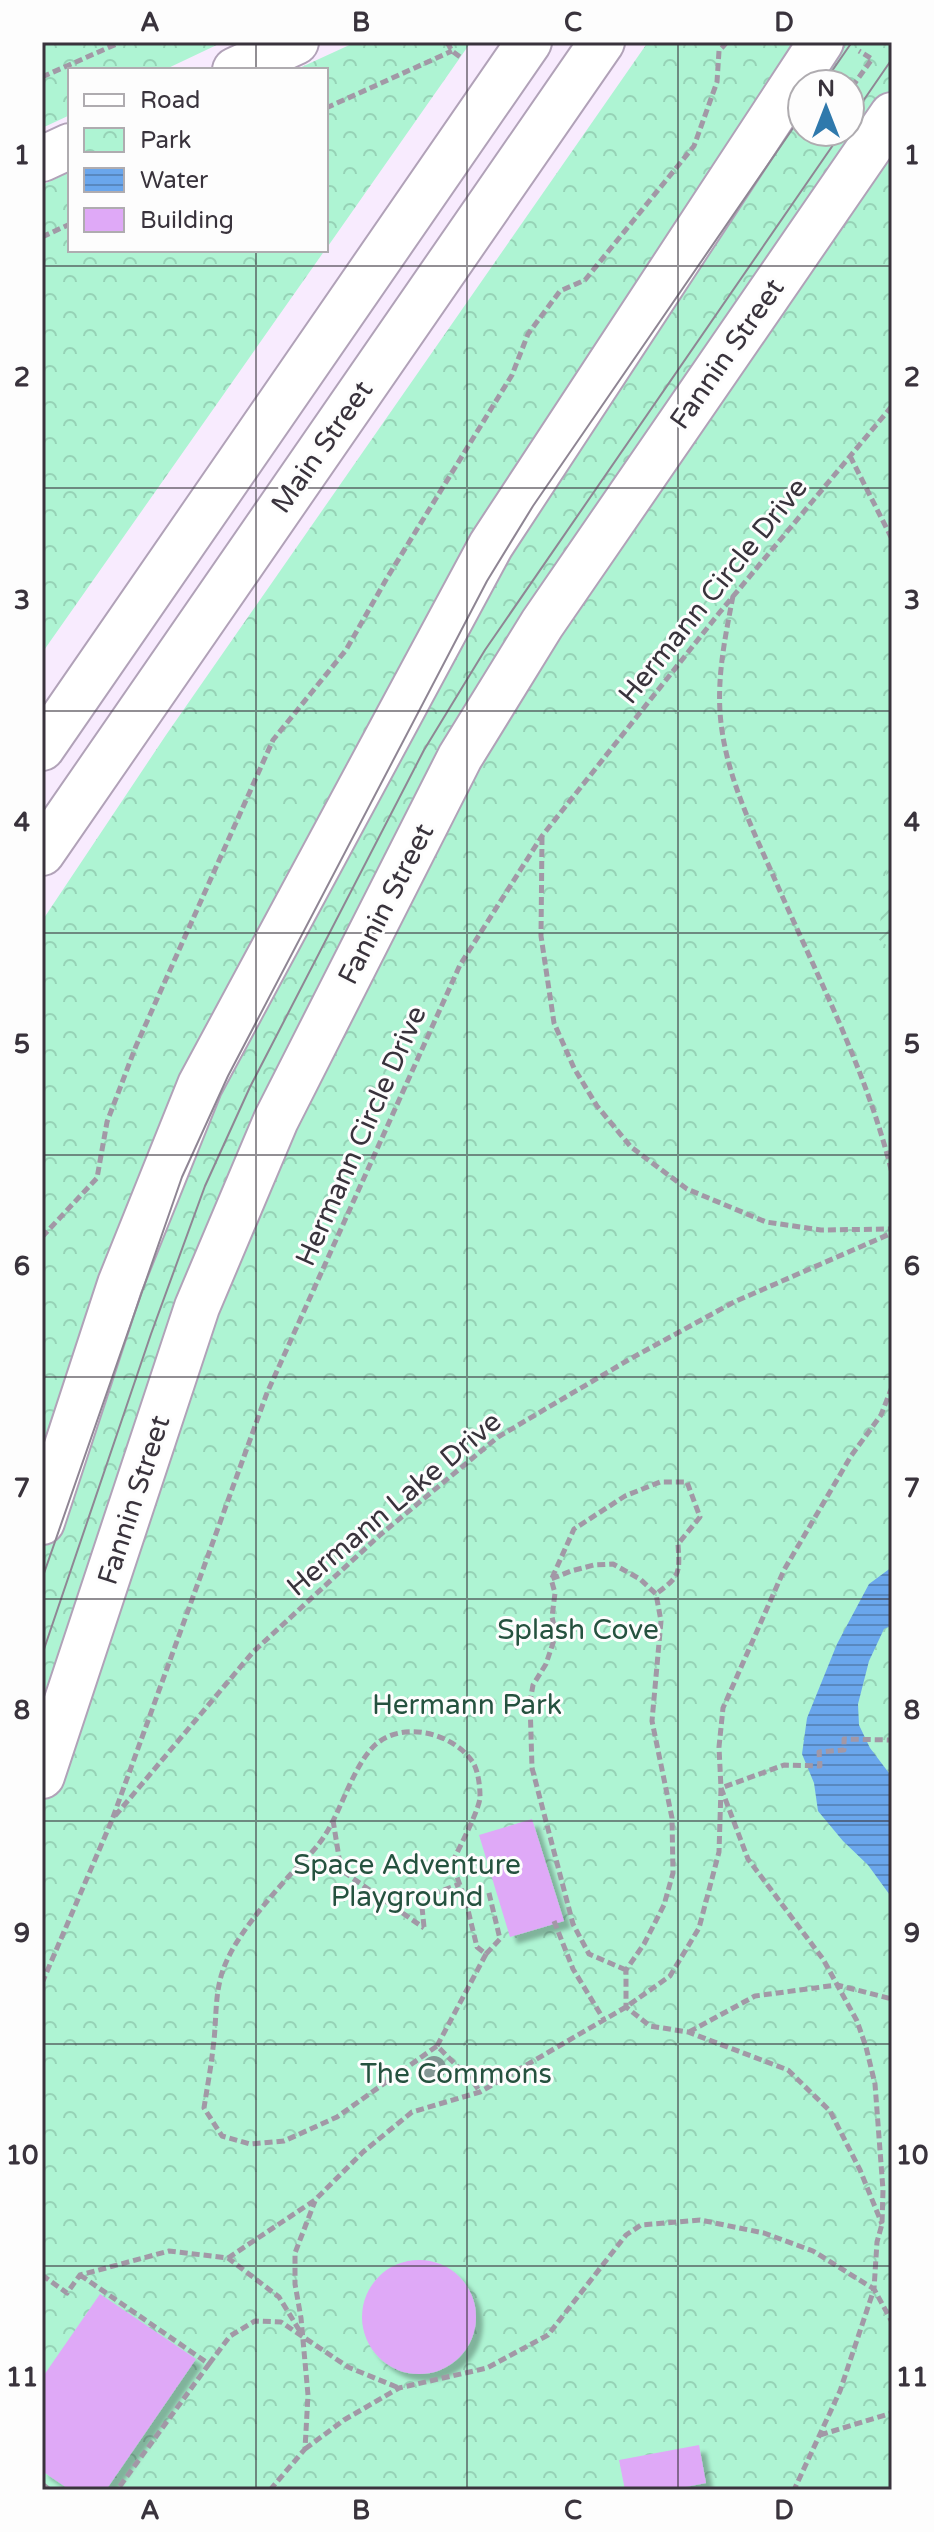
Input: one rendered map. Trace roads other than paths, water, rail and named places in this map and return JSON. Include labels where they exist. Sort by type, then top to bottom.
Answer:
[{"type":"main road","points":[[239,68],[296,42]]},
{"type":"main road","points":[[42,748],[529,42]]},
{"type":"main road","name":"Main Street","points":[[42,853],[602,42]]},
{"type":"main road","points":[[42,1522],[120,1284],[200,1085],[491,545],[840,47]]},
{"type":"main road","name":"Fannin Street","points":[[42,1776],[197,1307],[276,1120],[453,771],[542,624],[892,115]]},
{"type":"main road","points":[[42,159],[68,147]]},
{"type":"water","points":[[892,1567],[892,1625],[884,1629],[869,1661],[858,1704],[859,1725],[870,1748],[892,1777],[892,1898],[868,1865],[818,1811],[814,1783],[802,1754],[807,1718],[837,1644],[869,1584]]},
{"type":"tram line","points":[[834,68],[852,42]]},
{"type":"tram line","points":[[866,97],[892,59]]},
{"type":"tram line","points":[[42,1579],[182,1177],[228,1076],[487,581],[533,506],[786,138]]},
{"type":"tram line","points":[[42,1655],[151,1334],[205,1186],[250,1087],[424,750],[485,650],[831,148]]},
{"type":"park label","name":"Splash Cove","points":[[578,1630]]},
{"type":"park label","name":"Hermann Park","points":[[467,1705]]},
{"type":"park label","name":"Space Adventure Playground","points":[[407,1881]]},
{"type":"park label","name":"The Commons","points":[[456,2074]]}]
